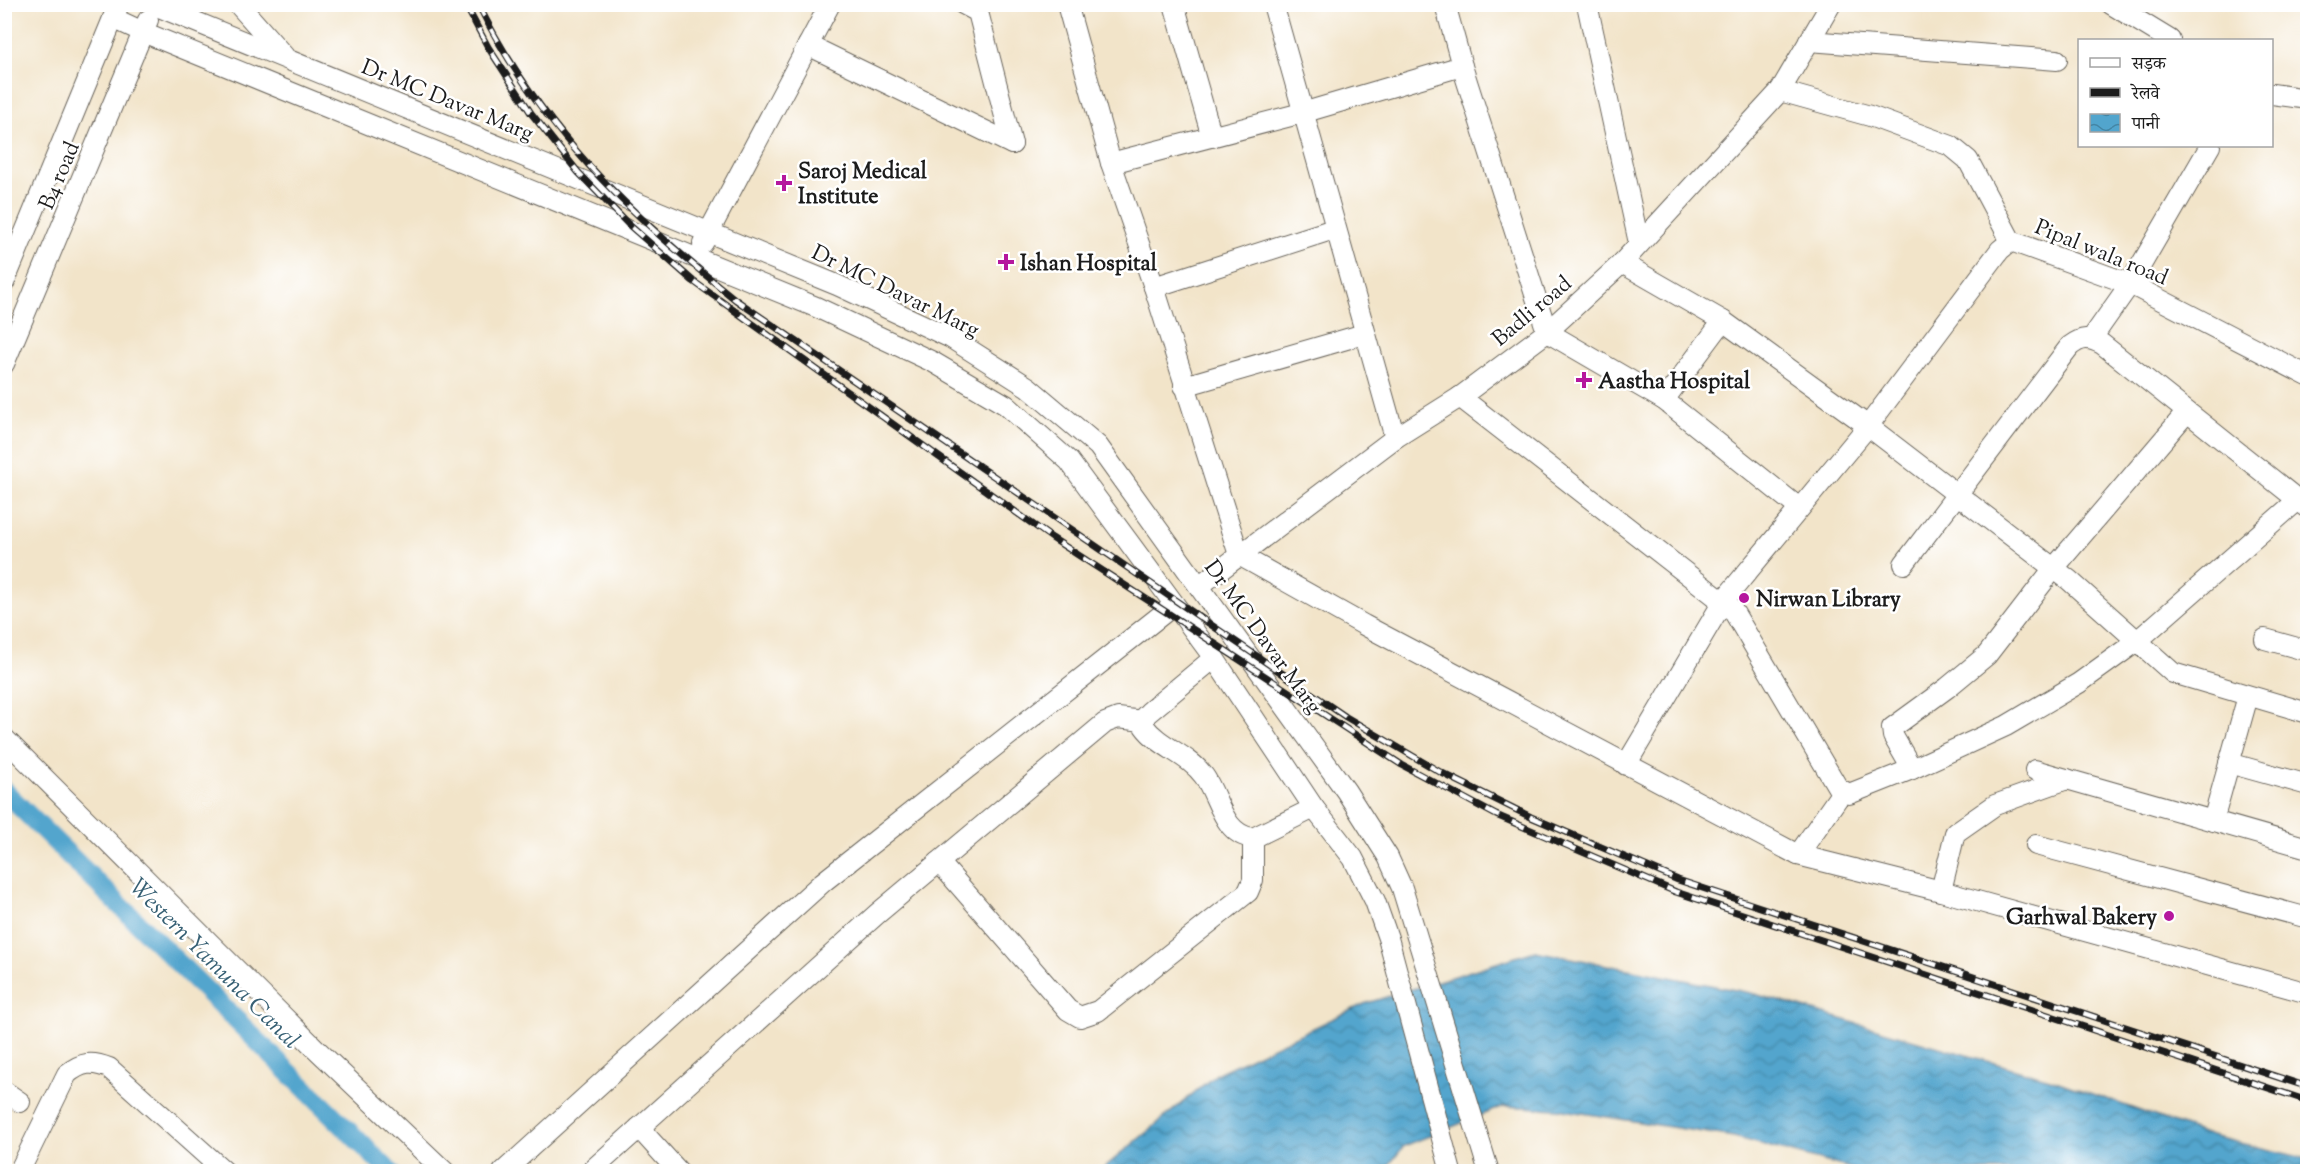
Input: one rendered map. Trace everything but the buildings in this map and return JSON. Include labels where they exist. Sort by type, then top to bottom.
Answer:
[{"type":"street","points":[[238,4],[288,60]]},
{"type":"street","points":[[696,258],[830,4]]},
{"type":"street","points":[[808,45],[1011,144],[978,12],[963,4]]},
{"type":"street","points":[[1067,4],[1111,163],[1154,287],[1239,555],[1364,625],[1798,855],[1941,891],[2307,993]]},
{"type":"street","points":[[1174,4],[1212,136]]},
{"type":"street","points":[[1273,4],[1334,229],[1395,438]]},
{"type":"street","points":[[1445,4],[1462,66],[1547,332],[1664,400],[1798,508]]},
{"type":"street","points":[[1587,4],[1639,243]]},
{"type":"street","name":"Badli road","points":[[1199,586],[1395,438],[1460,397],[1547,332],[1622,263],[1780,91],[1831,4]]},
{"type":"street","points":[[2111,4],[2168,39]]},
{"type":"street","name":"Dr MC Davar Marg","points":[[153,5],[710,232],[837,285],[951,338],[1028,387],[1098,446],[1354,805],[1388,857],[1402,888],[1489,1172]]},
{"type":"street","name":"B4 road","points":[[4,364],[153,5]]},
{"type":"street","points":[[116,11],[142,32],[816,307],[933,362],[1006,405],[1069,461],[1214,658],[1319,815],[1353,858],[1375,901],[1388,938],[1451,1172]]},
{"type":"street","name":"B4 road","points":[[4,282],[116,11]]},
{"type":"street","points":[[1809,41],[2057,60]]},
{"type":"street","points":[[1111,163],[1302,113],[1462,66]]},
{"type":"street","name":"Pipal wala road","points":[[1780,91],[1870,116],[1951,146],[1968,160],[2011,241],[2130,284],[2307,376]]},
{"type":"street","points":[[2273,94],[2307,99]]},
{"type":"street","points":[[2092,338],[2130,284],[2209,147]]},
{"type":"street","points":[[1154,287],[1334,229]]},
{"type":"street","points":[[1626,765],[1724,600],[1868,426],[2000,250],[2011,241]]},
{"type":"street","points":[[1622,263],[1723,321],[1868,426],[2054,568],[2136,642],[2180,676],[2307,713]]},
{"type":"street","points":[[1664,400],[1723,321]]},
{"type":"street","points":[[1184,386],[1364,334]]},
{"type":"street","points":[[1842,792],[1855,794],[2006,726],[2079,683],[2136,642],[2303,504],[2092,338],[2085,338],[2070,346],[1904,564]]},
{"type":"street","points":[[1460,397],[1724,600],[1740,620],[1842,792]]},
{"type":"street","points":[[1912,769],[1893,736],[1892,728],[1987,655],[2054,568],[2187,411]]},
{"type":"street","points":[[506,1168],[823,882],[1174,605]]},
{"type":"street","points":[[2265,639],[2307,651]]},
{"type":"street","points":[[1143,721],[1149,712],[1214,658]]},
{"type":"street","points":[[2213,821],[2248,696]]},
{"type":"street","points":[[590,1172],[877,914],[1105,723],[1118,718],[1143,721],[1151,733],[1198,767],[1236,833],[1253,838],[1354,805]]},
{"type":"street","points":[[4,738],[314,1047],[445,1172]]},
{"type":"street","points":[[2229,763],[2307,785]]},
{"type":"street","points":[[2036,770],[2307,848]]},
{"type":"street","points":[[1941,891],[1955,833],[1995,805],[2067,779]]},
{"type":"street","points":[[1798,855],[1842,792]]},
{"type":"street","points":[[939,862],[1068,1010],[1080,1017],[1088,1016],[1106,1005],[1248,892],[1253,880],[1253,838]]},
{"type":"street","points":[[2036,845],[2307,918]]},
{"type":"street","points":[[19,1172],[67,1074],[78,1065],[95,1062],[109,1068],[225,1172]]},
{"type":"street","points":[[639,1128],[679,1172]]},
{"type":"water","points":[[1535,951],[1751,993],[2050,1079],[2211,1136],[2308,1159],[2307,1172],[1860,1171],[1734,1137],[1557,1109],[1504,1106],[1404,1146],[1384,1171],[1099,1172],[1218,1073],[1364,1004]]},
{"type":"waterway","name":"Western Yamuna Canal","points":[[4,791],[390,1172]]},
{"type":"railway","points":[[465,4],[488,47],[531,113],[578,172],[628,224],[693,281],[1052,538],[1402,765],[1496,815],[1676,892],[2308,1101]]},
{"type":"railway","points":[[478,4],[530,91],[590,167],[659,235],[736,300],[1346,717],[1440,772],[1531,817],[1678,880],[2308,1087]]},
{"type":"place","name":"Saroj Medical Institute","points":[[784,183]]},
{"type":"place","name":"Ishan Hospital","points":[[1006,262]]},
{"type":"place","name":"Aastha Hospital","points":[[1584,380]]},
{"type":"place","name":"Nirwan Library","points":[[1744,598]]},
{"type":"place","name":"Garhwal Bakery","points":[[2169,916]]}]
